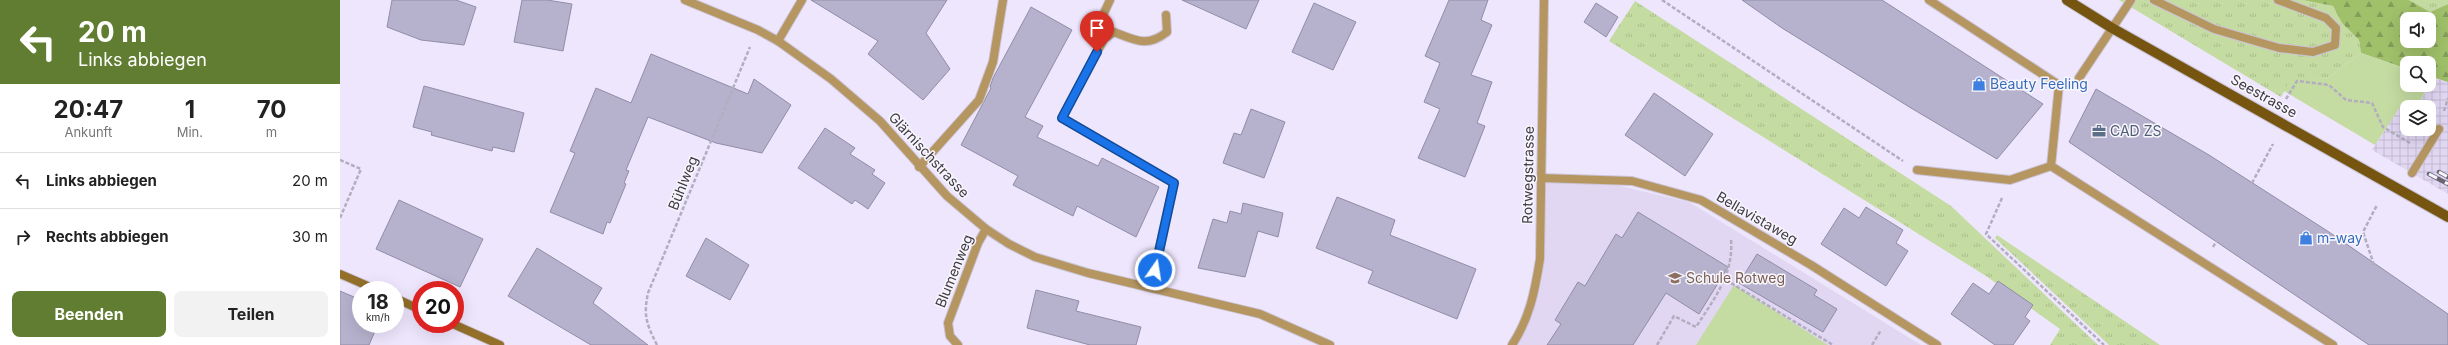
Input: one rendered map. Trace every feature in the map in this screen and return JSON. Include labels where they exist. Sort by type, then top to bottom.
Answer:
[{"type":"main road","name":"Seestrasse","points":[[2066,0],[2112,28],[2448,217]]},
{"type":"main road","points":[[340,274],[356,281]]},
{"type":"main road","points":[[464,329],[500,345]]},
{"type":"street","name":"Glärnischstrasse","points":[[685,0],[758,30],[778,41],[831,79],[880,120],[919,167],[947,196],[986,229],[1009,244],[1035,257],[1260,314],[1330,345]]},
{"type":"street","points":[[778,41],[802,0]]},
{"type":"street","points":[[919,167],[979,100],[993,62],[1003,0]]},
{"type":"street","points":[[1104,39],[1098,26],[1110,0]]},
{"type":"street","name":"Rotwegstrasse","points":[[1512,345],[1521,332],[1534,297],[1540,259],[1544,0]]},
{"type":"street","points":[[1929,0],[2059,85],[2051,166]]},
{"type":"street","points":[[2079,78],[2131,0]]},
{"type":"street","points":[[2154,0],[2214,29],[2280,48],[2313,52],[2335,45],[2336,28],[2326,18],[2278,0]]},
{"type":"street","points":[[1151,287],[1174,183],[1062,118],[1104,39],[1114,32],[1138,41],[1155,41],[1167,32],[1166,15]]},
{"type":"street","points":[[2412,173],[2439,129]]},
{"type":"street","points":[[1917,170],[2010,180],[2051,166]]},
{"type":"street","points":[[2051,166],[2333,345]]},
{"type":"street","name":"Bellavistaweg","points":[[1541,178],[1632,181],[1701,200],[1937,345]]},
{"type":"street","name":"Blumenweg","points":[[958,345],[950,336],[948,323],[978,243],[986,229]]},
{"type":"path","points":[[1662,0],[1917,170]]},
{"type":"path","name":"Bühlweg","points":[[657,345],[646,322],[645,306],[648,293],[758,30]]},
{"type":"path","points":[[2286,99],[2297,81],[2329,85],[2346,100],[2372,103],[2383,127],[2425,152]]},
{"type":"path","points":[[2444,113],[2448,98]]},
{"type":"path","points":[[2252,183],[2273,144]]},
{"type":"path","points":[[340,160],[361,169],[340,218]]},
{"type":"path","points":[[2010,180],[1986,234],[2104,345]]},
{"type":"path","points":[[2374,265],[2363,232],[2377,205]]},
{"type":"path","points":[[1657,345],[1674,316],[1696,327],[1726,280],[1732,252],[1731,238],[1740,223]]},
{"type":"path","points":[[1726,280],[1833,345]]},
{"type":"shaded area","points":[[2436,79],[2448,82],[2448,194],[2372,150],[2400,106],[2400,136],[2436,136],[2436,100],[2421,100],[2425,92],[2436,92]]},
{"type":"shaded area","name":"Schule Rotweg","points":[[1546,181],[1620,186],[1689,202],[1921,345],[1512,345],[1534,297],[1541,182]]},
{"type":"green space","points":[[2119,0],[2303,0],[2333,6],[2342,23],[2359,40],[2361,53],[2327,79],[2292,78],[2281,97]]},
{"type":"green space","points":[[2303,0],[2409,0],[2430,12],[2448,4],[2448,82],[2436,78],[2436,56],[2400,56],[2400,67],[2361,53],[2359,40],[2342,23],[2333,6]]},
{"type":"green space","points":[[2409,0],[2448,0],[2448,4],[2430,12]]},
{"type":"green space","points":[[1635,1],[1951,206],[2098,345],[2050,345],[2060,329],[1986,276],[1609,41]]},
{"type":"green space","points":[[2361,53],[2400,67],[2400,92],[2425,92],[2421,100],[2400,100],[2400,107],[2375,145],[2284,91],[2292,77],[2327,79]]},
{"type":"green space","points":[[1997,235],[2160,345],[2109,345],[1995,238]]},
{"type":"green space","points":[[1734,285],[1828,345],[1696,345]]},
{"type":"building","points":[[392,0],[456,0],[476,7],[464,45],[421,40],[387,27]]},
{"type":"building","points":[[522,0],[547,0],[572,4],[563,51],[514,42]]},
{"type":"building","points":[[811,0],[947,0],[926,33],[950,69],[923,100],[868,54],[878,41]]},
{"type":"building","points":[[1182,0],[1259,0],[1246,29]]},
{"type":"building","points":[[1449,0],[1488,0],[1481,20],[1492,25],[1471,75],[1492,82],[1477,123],[1485,126],[1465,177],[1418,158],[1440,109],[1424,102],[1440,63],[1425,56]]},
{"type":"building","points":[[1742,0],[1882,0],[2043,104],[1997,159],[1782,28]]},
{"type":"building","points":[[1314,3],[1356,22],[1333,70],[1292,52]]},
{"type":"building","points":[[1596,3],[1618,17],[1606,37],[1584,22]]},
{"type":"building","points":[[1031,7],[1072,30],[1025,117],[1043,126],[1037,137],[1098,166],[1102,158],[1159,187],[1136,237],[1077,206],[1073,216],[1013,185],[1018,176],[961,145],[991,88],[993,78]]},
{"type":"building","points":[[651,54],[748,94],[754,79],[791,105],[762,153],[716,143],[648,117],[626,170],[629,171],[624,183],[626,184],[610,223],[607,222],[603,234],[550,212],[575,153],[570,151],[596,88],[631,103]]},
{"type":"building","points":[[424,86],[524,113],[514,152],[493,147],[492,151],[431,135],[432,132],[413,127]]},
{"type":"building","points":[[2096,89],[2209,155],[2329,232],[2448,314],[2448,345],[2369,345],[2069,142]]},
{"type":"building","points":[[1654,93],[1713,134],[1685,176],[1625,135]]},
{"type":"building","points":[[1251,109],[1285,122],[1264,178],[1223,163],[1234,133],[1241,135]]},
{"type":"building","points":[[825,128],[855,148],[850,154],[875,170],[872,174],[885,183],[868,209],[855,200],[852,204],[798,168]]},
{"type":"building","points":[[1337,197],[1395,220],[1390,235],[1476,269],[1457,319],[1368,283],[1373,271],[1316,248]]},
{"type":"building","points":[[399,200],[483,239],[463,281],[447,281],[376,249]]},
{"type":"building","points":[[1243,203],[1283,213],[1278,237],[1258,231],[1245,277],[1198,268],[1213,219],[1227,223],[1230,211],[1241,214]]},
{"type":"building","points":[[1866,207],[1903,230],[1896,243],[1908,251],[1886,286],[1821,244],[1844,208],[1859,218]]},
{"type":"building","points":[[1638,212],[1728,267],[1699,314],[1666,293],[1633,345],[1547,345],[1561,324],[1555,320],[1578,282],[1585,286],[1616,234],[1622,238]]},
{"type":"building","points":[[706,238],[749,265],[730,300],[686,276]]},
{"type":"building","points":[[537,248],[602,288],[593,303],[648,345],[591,345],[508,296]]},
{"type":"building","points":[[1757,254],[1817,290],[1814,295],[1837,309],[1823,332],[1739,283]]},
{"type":"building","points":[[1998,281],[2033,305],[2025,317],[2030,321],[2013,345],[1995,345],[1951,314],[1973,283],[1989,294]]},
{"type":"building","points":[[1036,290],[1079,301],[1076,311],[1141,327],[1136,345],[1090,345],[1027,328]]},
{"type":"building","points":[[340,291],[352,296],[352,333],[374,333],[369,345],[340,345]]},
{"type":"railway","points":[[2439,172],[2448,177]]},
{"type":"railway","points":[[2429,174],[2448,184]]},
{"type":"place","name":"Beauty Feeling","points":[[1979,84]]},
{"type":"place","name":"CAD ZS","points":[[2099,131]]},
{"type":"place","name":"m-way","points":[[2306,238]]},
{"type":"place","name":"Schule Rotweg","points":[[1675,278]]},
{"type":"route","points":[[1097,52],[1062,118],[1174,183],[1155,270]]}]
